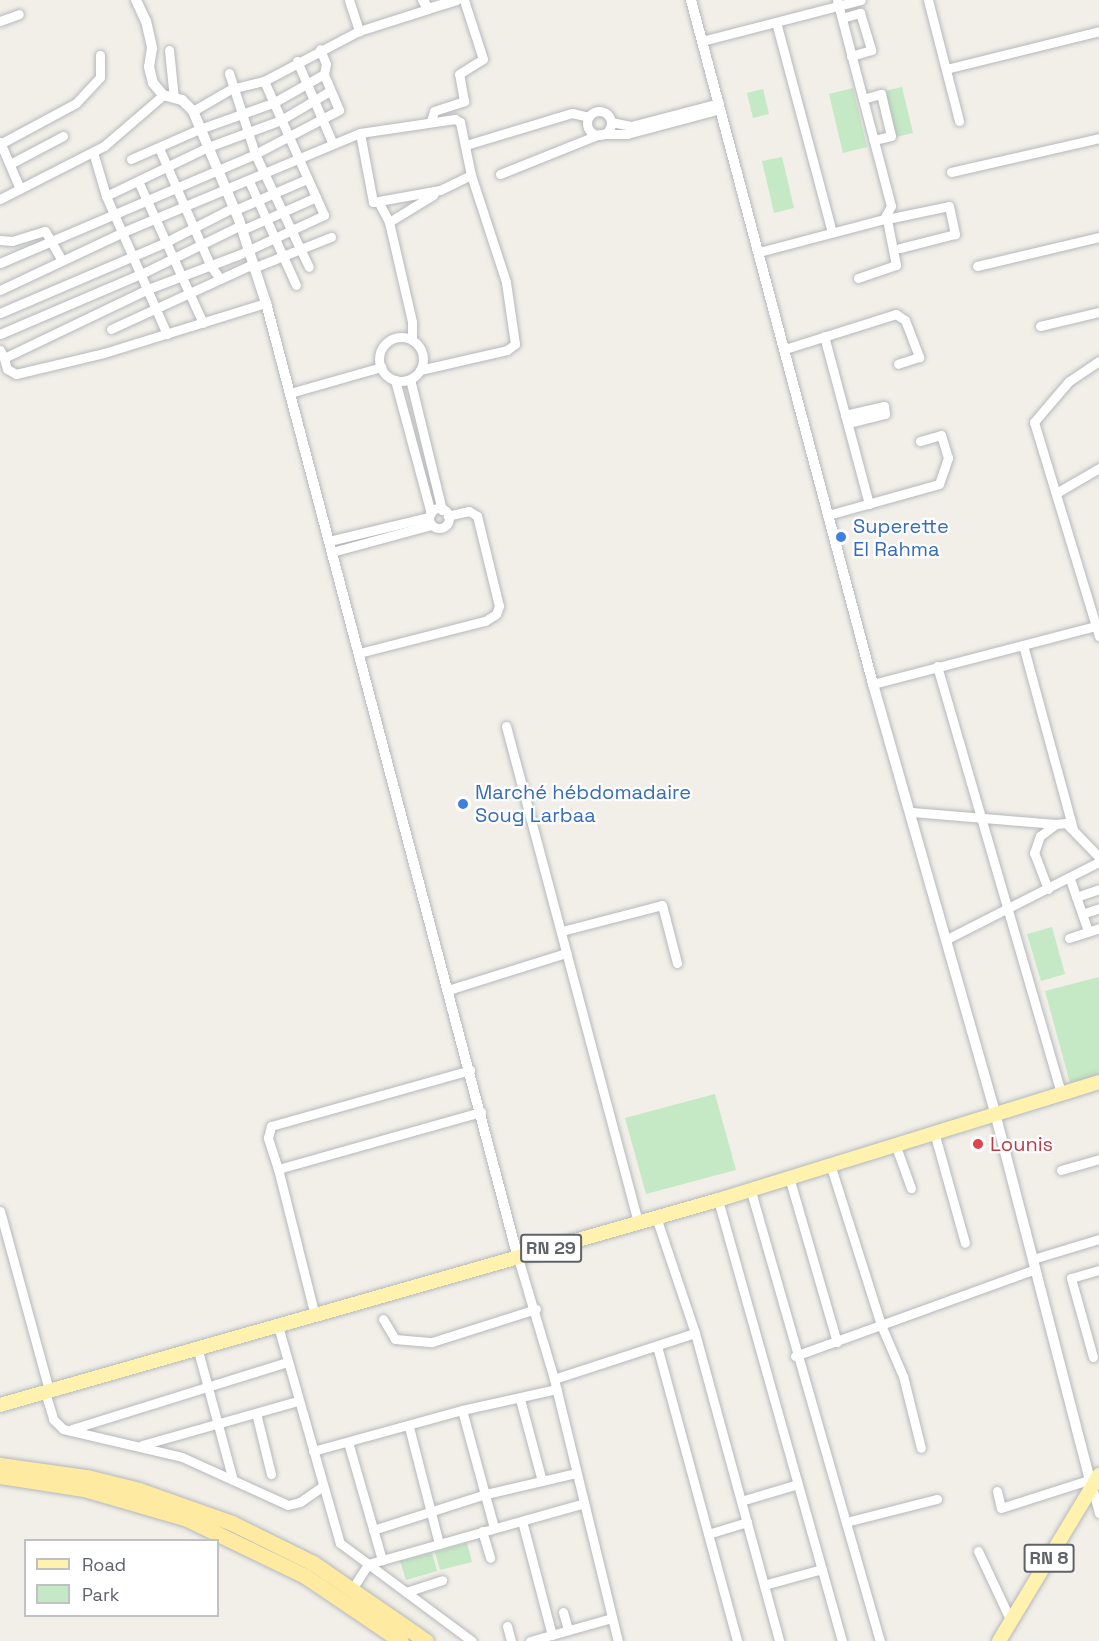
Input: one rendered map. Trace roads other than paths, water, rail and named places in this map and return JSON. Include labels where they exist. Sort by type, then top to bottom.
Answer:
[{"type":"highway","points":[[0,1465],[87,1477],[190,1507],[276,1543],[352,1588],[426,1641]]},
{"type":"highway","points":[[0,1476],[84,1489],[187,1519],[305,1576],[401,1641]]},
{"type":"main road","name":"RN 29","points":[[0,1406],[197,1347],[315,1316],[718,1200],[750,1188],[1099,1082]]},
{"type":"main road","name":"RN 8","points":[[999,1641],[1093,1481]]},
{"type":"street","points":[[136,0],[146,21],[152,48],[149,67],[153,83],[168,96],[193,111],[234,209],[266,303],[518,1258],[536,1309],[582,1504],[618,1641]]},
{"type":"street","points":[[349,0],[358,31]]},
{"type":"street","points":[[193,111],[231,88],[264,81],[297,61],[358,31],[425,4],[457,0]]},
{"type":"street","points":[[431,121],[434,111],[464,101],[459,74],[483,59],[464,0]]},
{"type":"street","points":[[691,0],[873,684],[912,812],[995,1113],[1093,1481],[1099,1513]]},
{"type":"street","points":[[702,41],[777,22],[838,3],[861,0]]},
{"type":"street","points":[[928,0],[960,121]]},
{"type":"street","points":[[838,3],[891,206],[887,216],[896,265],[858,278]]},
{"type":"street","points":[[842,18],[860,13],[871,50],[851,56]]},
{"type":"street","points":[[0,21],[19,14]]},
{"type":"street","points":[[777,22],[831,232]]},
{"type":"street","points":[[946,69],[1099,31]]},
{"type":"street","points":[[0,263],[114,211],[255,154],[339,110],[324,74],[326,64],[320,49]]},
{"type":"street","points":[[0,199],[93,152],[168,96],[169,50]]},
{"type":"street","points":[[20,189],[0,143],[76,103],[100,77],[100,55]]},
{"type":"street","points":[[297,61],[333,144]]},
{"type":"street","points":[[229,73],[239,113],[255,154],[289,230],[309,267]]},
{"type":"street","points":[[131,159],[200,128],[273,103],[306,82],[324,74]]},
{"type":"street","points":[[264,81],[324,214],[274,238],[210,265],[182,274],[2,354],[12,375],[167,334],[266,303]]},
{"type":"street","points":[[106,196],[208,147],[281,120],[330,91]]},
{"type":"street","points":[[862,99],[881,94],[891,136],[873,140]]},
{"type":"street","points":[[466,145],[572,112],[589,117],[602,111],[611,122],[630,126],[720,106]]},
{"type":"street","points":[[500,174],[602,134],[627,134],[720,106]]},
{"type":"street","points":[[589,117],[588,127],[602,134]]},
{"type":"street","points":[[0,290],[61,259],[360,133],[431,121],[457,120],[466,145],[471,175],[506,282],[515,344],[497,353],[420,370],[410,379],[395,380]]},
{"type":"street","points":[[602,134],[611,122]]},
{"type":"street","points":[[360,133],[369,194],[373,202],[440,190]]},
{"type":"street","points":[[10,164],[63,136]]},
{"type":"street","points":[[951,172],[1099,138]]},
{"type":"street","points":[[159,148],[210,265],[220,279]]},
{"type":"street","points":[[93,152],[106,196],[167,334]]},
{"type":"street","points":[[389,222],[440,190],[471,175]]},
{"type":"street","points":[[0,313],[307,179]]},
{"type":"street","points":[[138,181],[164,243],[175,258],[203,323]]},
{"type":"street","points":[[249,181],[296,285]]},
{"type":"street","points":[[0,334],[141,274],[201,244],[316,197]]},
{"type":"street","points":[[379,202],[389,222],[412,322],[412,340],[421,351],[420,370]]},
{"type":"street","points":[[759,252],[884,219],[887,216],[949,206],[955,234],[900,248]]},
{"type":"street","points":[[0,240],[12,241],[45,231],[61,259]]},
{"type":"street","points":[[111,329],[220,279],[331,237]]},
{"type":"street","points":[[977,266],[1099,237]]},
{"type":"street","points":[[1040,326],[1099,312]]},
{"type":"street","points":[[785,349],[896,314],[905,320],[919,357],[898,364]]},
{"type":"street","points":[[824,336],[869,504]]},
{"type":"street","points":[[410,379],[445,513],[443,527],[430,518],[395,380],[381,367],[380,353],[385,345],[398,338],[412,340]]},
{"type":"street","points":[[1099,361],[1069,381],[1034,422],[1058,492],[1099,636]]},
{"type":"street","points":[[290,393],[381,367]]},
{"type":"street","points":[[828,515],[939,484],[948,458],[941,435],[920,441]]},
{"type":"street","points":[[1058,492],[1099,468]]},
{"type":"street","points":[[331,546],[445,513],[469,511],[477,516],[499,606],[496,614],[485,621],[359,653]]},
{"type":"street","points":[[873,684],[1098,626]]},
{"type":"street","points":[[1023,645],[1073,829]]},
{"type":"street","points":[[937,666],[1061,1092]]},
{"type":"street","points":[[506,726],[638,1222]]},
{"type":"street","points":[[912,812],[981,820],[1066,823],[1099,857]]},
{"type":"street","points":[[1048,889],[1034,853],[1040,836],[1056,824]]},
{"type":"street","points":[[947,939],[1070,879],[1099,862]]},
{"type":"street","points":[[1070,879],[1088,931]]},
{"type":"street","points":[[1076,897],[1099,890]]},
{"type":"street","points":[[562,931],[662,905],[677,963]]},
{"type":"street","points":[[1082,914],[1099,908]]},
{"type":"street","points":[[1069,938],[1099,928]]},
{"type":"street","points":[[448,990],[566,953]]},
{"type":"street","points":[[315,1316],[268,1138],[274,1125],[470,1070]]},
{"type":"street","points":[[278,1169],[481,1112]]},
{"type":"street","points":[[934,1132],[965,1243]]},
{"type":"street","points":[[895,1144],[911,1188]]},
{"type":"street","points":[[1061,1170],[1099,1159]]},
{"type":"street","points":[[830,1164],[881,1325],[903,1376],[921,1448]]},
{"type":"street","points":[[789,1176],[837,1342]]},
{"type":"street","points":[[750,1188],[795,1356],[880,1641]]},
{"type":"street","points":[[718,1200],[842,1641]]},
{"type":"street","points":[[0,1211],[55,1423],[68,1430],[182,1456],[232,1477],[288,1505],[300,1502],[322,1486]]},
{"type":"street","points":[[656,1217],[695,1333],[779,1641]]},
{"type":"street","points":[[795,1356],[837,1342],[1099,1239]]},
{"type":"street","points":[[1093,1357],[1071,1278],[1099,1270]]},
{"type":"street","points":[[384,1319],[395,1339],[432,1342],[536,1309]]},
{"type":"street","points":[[278,1326],[340,1543],[472,1641]]},
{"type":"street","points":[[313,1451],[409,1427],[462,1410],[520,1399],[695,1333]]},
{"type":"street","points":[[657,1346],[736,1641]]},
{"type":"street","points":[[197,1347],[232,1477]]},
{"type":"street","points":[[68,1430],[287,1362]]},
{"type":"street","points":[[520,1399],[542,1481]]},
{"type":"street","points":[[140,1445],[298,1401]]},
{"type":"street","points":[[462,1410],[494,1528]]},
{"type":"street","points":[[256,1413],[271,1474]]},
{"type":"street","points":[[409,1427],[439,1544]]},
{"type":"street","points":[[348,1442],[382,1560]]},
{"type":"street","points":[[374,1530],[486,1494],[576,1473]]},
{"type":"street","points":[[997,1491],[1000,1508],[1093,1481]]},
{"type":"street","points":[[741,1501],[798,1484]]},
{"type":"street","points":[[846,1522],[937,1499]]},
{"type":"street","points":[[352,1588],[368,1564],[582,1504]]},
{"type":"street","points":[[522,1521],[552,1635]]},
{"type":"street","points":[[708,1534],[747,1522]]},
{"type":"street","points":[[482,1531],[490,1558]]},
{"type":"street","points":[[978,1551],[1011,1621]]},
{"type":"street","points":[[764,1585],[822,1569]]},
{"type":"street","points":[[406,1592],[442,1580]]},
{"type":"street","points":[[563,1612],[568,1630]]},
{"type":"street","points":[[530,1641],[612,1618]]},
{"type":"street","points":[[507,1626],[511,1641]]},
{"type":"place","name":"Superette El Rahma","points":[[841,537]]},
{"type":"place","name":"Marché hébdomadaire Soug Larbaa","points":[[463,804]]},
{"type":"place","name":"Lounis","points":[[978,1144]]}]
